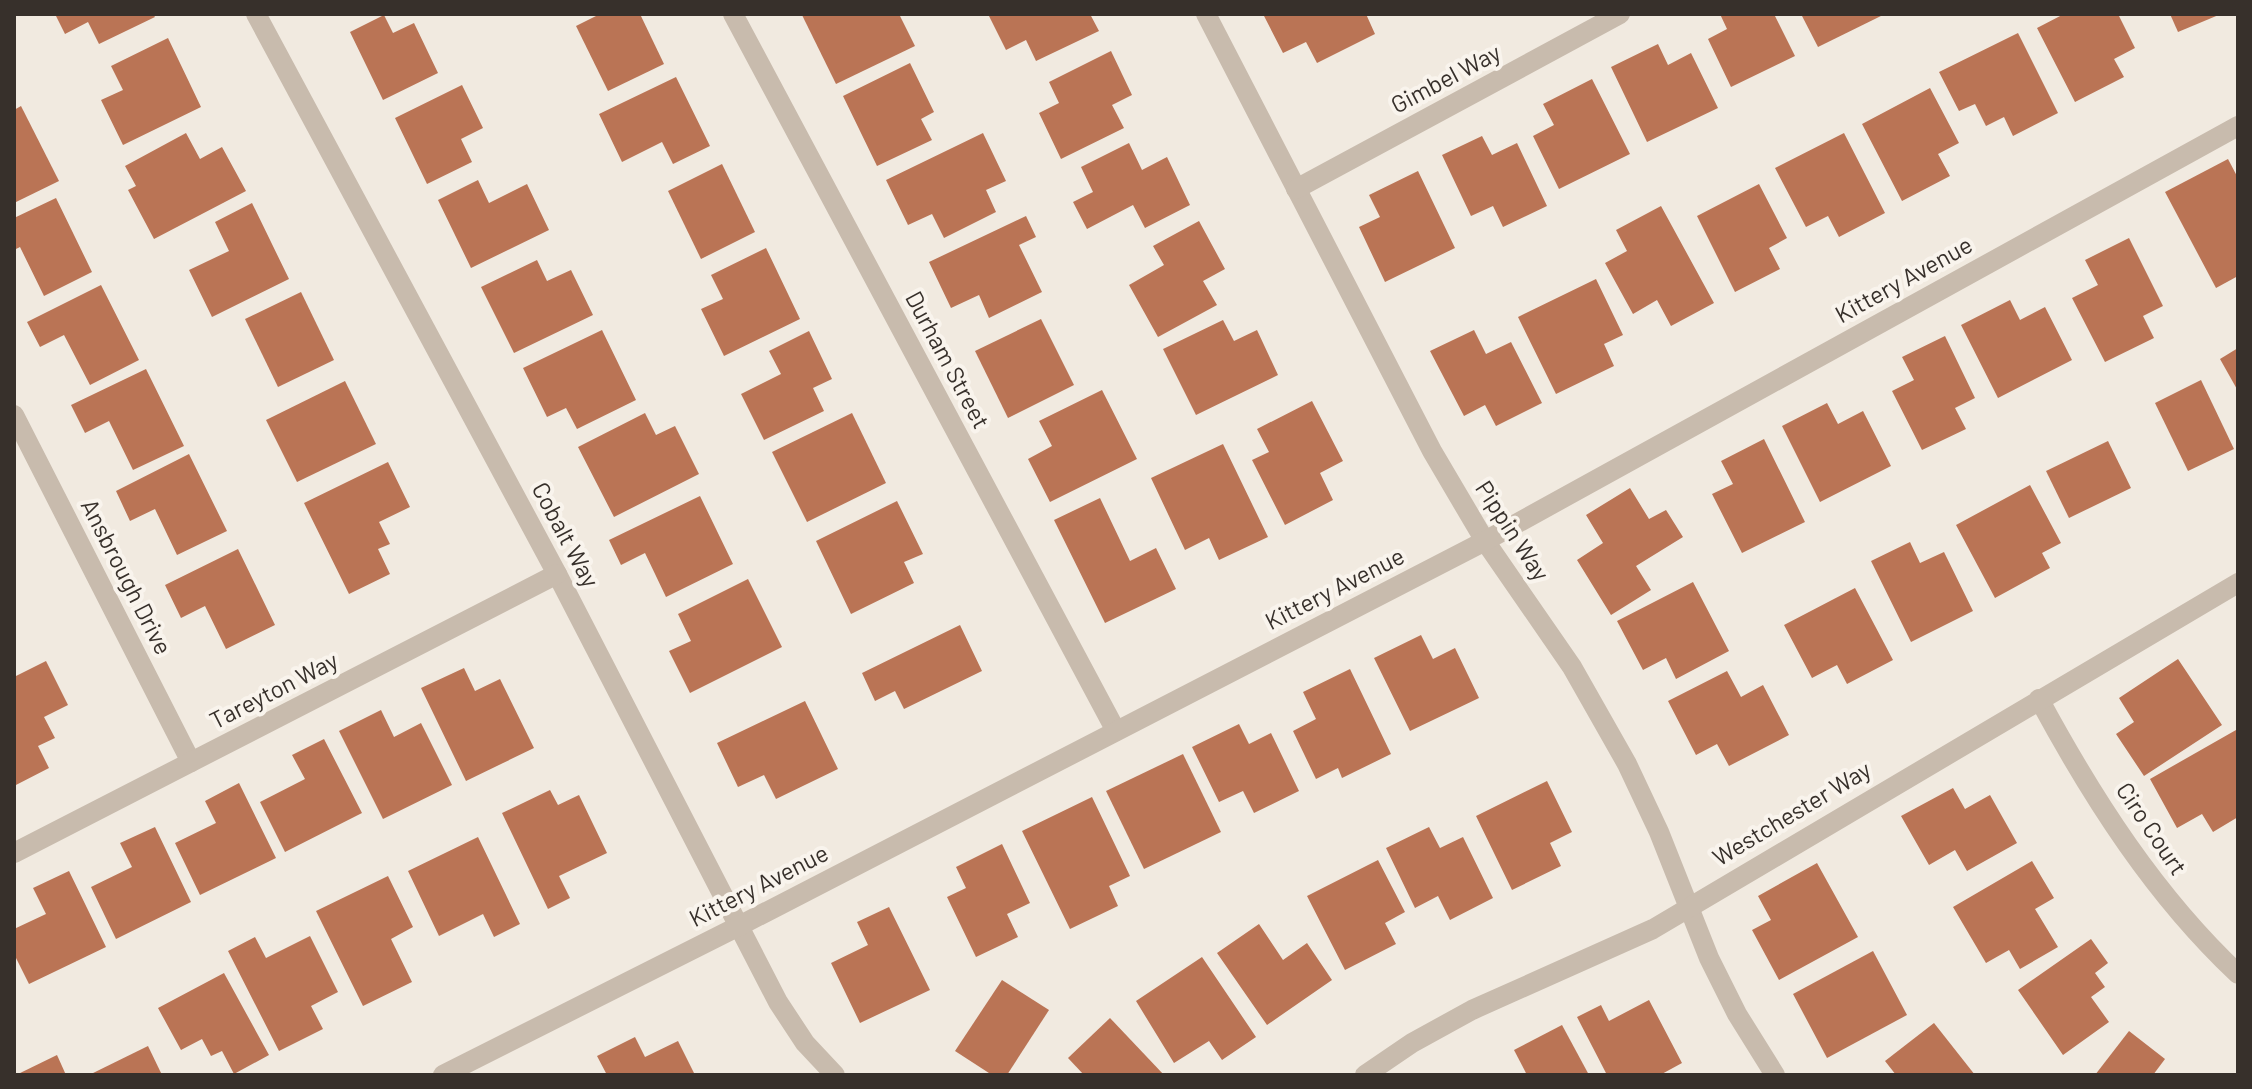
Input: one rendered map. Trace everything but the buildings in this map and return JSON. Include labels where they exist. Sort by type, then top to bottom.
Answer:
[{"type":"street","name":"Cobalt Way","points":[[256,14],[557,574],[778,1002],[805,1043],[835,1075]]},
{"type":"street","name":"Durham Street","points":[[733,14],[1116,731]]},
{"type":"street","name":"Pippin Way","points":[[1206,14],[1432,451],[1485,541],[1572,667],[1627,764],[1659,832],[1709,958],[1737,1014],[1775,1075]]},
{"type":"street","name":"Gimbel Way","points":[[1296,189],[1620,14]]},
{"type":"street","name":"Kittery Avenue","points":[[443,1075],[1485,541],[2238,126]]},
{"type":"street","name":"Ansbrough Drive","points":[[14,415],[191,762]]},
{"type":"street","name":"Tareyton Way","points":[[14,853],[557,574]]},
{"type":"street","name":"Westchester Way","points":[[1365,1075],[1412,1043],[1472,1010],[1653,929],[2238,583]]},
{"type":"street","name":"Ciro Court","points":[[2039,699],[2123,839],[2206,944],[2238,974]]}]
